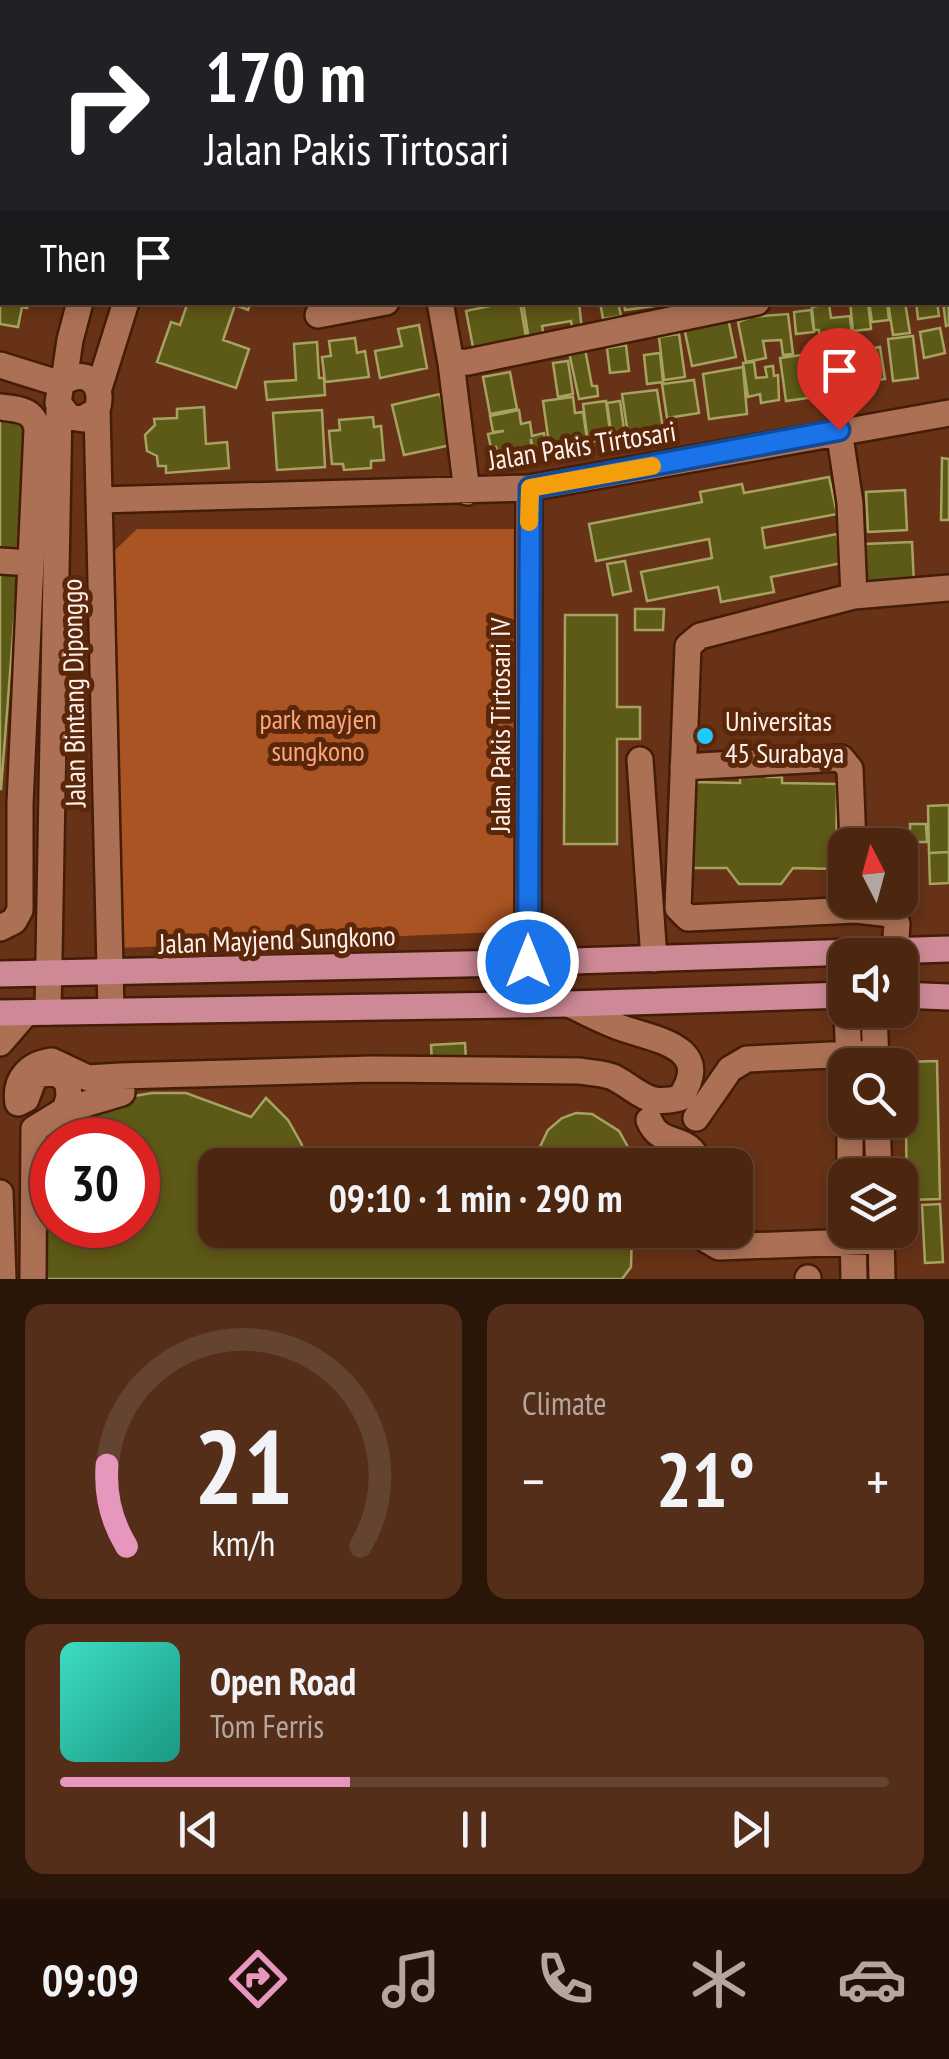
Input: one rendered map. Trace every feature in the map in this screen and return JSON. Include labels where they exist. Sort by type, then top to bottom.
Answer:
[{"type":"main road","name":"Jalan Mayjend Sungkono","points":[[918,949],[949,948]]},
{"type":"main road","name":"Jalan Mayjend Sungkono","points":[[0,974],[828,953]]},
{"type":"main road","points":[[918,995],[949,996]]},
{"type":"main road","points":[[24,1013],[828,996]]},
{"type":"street","name":"Jalan Bintang Diponggo","points":[[24,1013],[46,975],[60,394],[79,305]]},
{"type":"street","name":"Jalan Bintang Diponggo","points":[[111,1011],[100,635],[98,399],[125,305]]},
{"type":"street","points":[[318,316],[371,305]]},
{"type":"street","points":[[441,305],[467,492]]},
{"type":"street","points":[[451,363],[744,305]]},
{"type":"street","points":[[0,364],[60,394],[76,419],[91,416],[98,399],[83,375],[60,394],[0,393]]},
{"type":"street","points":[[0,407],[27,412],[36,419],[30,563],[10,803],[20,910],[14,921],[0,928]]},
{"type":"street","name":"Jalan Pakis Tirtosari","points":[[100,500],[530,488],[949,413]]},
{"type":"street","points":[[839,430],[850,502],[854,596]]},
{"type":"street","name":"Jalan Pakis Tirtosari IV","points":[[519,963],[530,488]]},
{"type":"street","points":[[0,561],[30,563]]},
{"type":"street","points":[[828,907],[688,918],[681,914],[678,908],[688,646],[691,640],[854,596],[949,588]]},
{"type":"street","points":[[55,636],[100,635]]},
{"type":"street","points":[[683,767],[840,758],[850,768],[852,828]]},
{"type":"street","points":[[640,760],[654,959]]},
{"type":"street","points":[[10,803],[49,805]]},
{"type":"street","points":[[65,1110],[68,1083],[57,1072],[35,1075],[24,1102],[18,1103],[18,1083],[32,1066],[52,1061],[88,1078],[121,1085],[580,1071],[609,1075],[646,1099],[663,1102],[680,1098],[690,1084],[684,1052],[568,1004]]},
{"type":"street","points":[[0,1043],[24,1013]]},
{"type":"street","points":[[696,1118],[730,1068],[748,1058],[828,1060]]},
{"type":"street","points":[[34,1279],[32,1134],[46,1118],[121,1085]]},
{"type":"street","points":[[649,1120],[660,1138],[683,1142],[691,1148]]},
{"type":"street","points":[[0,1189],[33,1249]]},
{"type":"street","points":[[0,1189],[2,1279]]},
{"type":"street","points":[[753,1243],[828,1238]]},
{"type":"street","points":[[853,1248],[854,1279]]},
{"type":"street","points":[[881,1248],[882,1279]]},
{"type":"green space","name":"park mayjen sungkono","points":[[137,529],[525,529],[519,931],[119,948],[114,551]]},
{"type":"building","points":[[0,305],[28,305],[22,307],[18,327],[0,324]]},
{"type":"building","points":[[187,305],[235,305],[223,340],[249,349],[236,388],[157,362],[171,322],[180,325]]},
{"type":"building","points":[[521,305],[526,337],[473,347],[466,311]]},
{"type":"building","points":[[523,305],[579,305],[582,331],[573,332],[571,321],[542,326],[544,338],[529,340]]},
{"type":"building","points":[[601,305],[619,305],[621,316],[603,319]]},
{"type":"building","points":[[624,305],[655,305],[655,306],[625,310]]},
{"type":"building","points":[[829,305],[831,318],[850,316],[852,335],[820,339],[819,330],[814,330],[812,307]]},
{"type":"building","points":[[850,305],[868,305],[871,329],[853,331]]},
{"type":"building","points":[[869,305],[887,305],[889,320],[872,322]]},
{"type":"building","points":[[888,305],[905,305],[910,333],[893,335]]},
{"type":"building","points":[[916,305],[937,305],[939,316],[918,319]]},
{"type":"building","points":[[943,305],[949,305],[946,326]]},
{"type":"building","points":[[811,310],[814,332],[796,334],[794,312]]},
{"type":"building","points":[[788,314],[793,354],[783,355],[781,340],[763,341],[766,358],[746,362],[738,322]]},
{"type":"building","points":[[728,318],[736,357],[692,366],[684,327]]},
{"type":"building","points":[[419,325],[427,368],[380,378],[375,351],[402,346],[398,329]]},
{"type":"building","points":[[940,328],[945,353],[924,358],[920,332]]},
{"type":"building","points":[[679,334],[685,377],[664,380],[659,337]]},
{"type":"building","points":[[913,336],[918,378],[893,381],[888,339]]},
{"type":"building","points":[[355,338],[357,353],[365,351],[369,377],[325,382],[322,357],[331,356],[329,341]]},
{"type":"building","points":[[317,342],[319,378],[324,378],[325,395],[267,400],[265,382],[296,380],[294,344]]},
{"type":"building","points":[[626,345],[629,371],[610,373],[607,348]]},
{"type":"building","points":[[880,347],[885,379],[866,382],[861,350]]},
{"type":"building","points":[[585,349],[592,386],[597,386],[598,396],[579,399],[569,352]]},
{"type":"building","points":[[840,351],[844,379],[827,382],[823,353]]},
{"type":"building","points":[[855,351],[860,385],[848,386],[843,352]]},
{"type":"building","points":[[660,353],[663,382],[647,384],[644,355]]},
{"type":"building","points":[[816,353],[822,396],[786,401],[780,358]]},
{"type":"building","points":[[568,361],[573,394],[558,397],[553,363]]},
{"type":"building","points":[[754,362],[756,378],[767,377],[765,367],[773,366],[774,376],[778,375],[779,400],[761,403],[760,394],[748,397],[743,363]]},
{"type":"building","points":[[743,367],[747,414],[709,419],[703,374]]},
{"type":"building","points":[[510,372],[517,409],[490,414],[483,377]]},
{"type":"building","points":[[694,380],[699,413],[667,418],[662,384]]},
{"type":"building","points":[[657,390],[663,429],[628,434],[622,394]]},
{"type":"building","points":[[440,394],[451,445],[404,455],[392,405]]},
{"type":"building","points":[[573,397],[575,413],[583,412],[588,446],[550,451],[543,401]]},
{"type":"building","points":[[606,401],[611,439],[588,442],[583,404]]},
{"type":"building","points":[[620,401],[625,436],[612,438],[607,403]]},
{"type":"building","points":[[204,407],[206,444],[227,442],[229,468],[166,473],[166,466],[158,466],[157,456],[147,451],[145,435],[155,425],[154,419],[177,418],[177,409]]},
{"type":"building","points":[[322,410],[325,467],[277,470],[273,413]]},
{"type":"building","points":[[519,410],[521,424],[530,422],[532,436],[544,433],[547,454],[534,456],[531,439],[531,456],[499,462],[488,434],[504,431],[493,432],[490,416]]},
{"type":"building","points":[[0,417],[27,427],[17,558],[0,557]]},
{"type":"building","points":[[373,417],[374,427],[381,426],[384,460],[371,461],[371,468],[344,470],[343,464],[332,464],[329,431],[340,430],[339,420]]},
{"type":"building","points":[[942,458],[949,459],[949,520],[941,520]]},
{"type":"building","points":[[829,477],[837,514],[762,528],[765,548],[837,534],[842,563],[771,577],[774,592],[721,602],[718,587],[647,601],[641,572],[712,558],[709,539],[596,561],[589,524],[702,502],[700,492],[742,484],[744,493]]},
{"type":"building","points":[[905,490],[907,530],[868,532],[866,492]]},
{"type":"building","points":[[912,542],[914,584],[866,586],[864,544]]},
{"type":"building","points":[[625,561],[631,591],[613,595],[607,564]]},
{"type":"building","points":[[0,570],[18,571],[1,789],[0,789]]},
{"type":"building","points":[[635,609],[664,609],[663,630],[635,630]]},
{"type":"building","points":[[565,615],[617,615],[617,707],[640,707],[640,739],[617,739],[617,844],[564,844]]},
{"type":"building","points":[[755,768],[767,768],[767,777],[782,777],[782,783],[837,784],[836,828],[828,828],[828,869],[793,868],[781,884],[739,884],[727,868],[690,868],[691,782],[740,783],[740,777],[755,777]]},
{"type":"building","points":[[949,805],[949,852],[929,853],[928,806]]},
{"type":"building","points":[[910,824],[926,824],[927,842],[918,842],[918,828],[910,828]]},
{"type":"building","points":[[949,852],[949,883],[930,884],[929,853]]},
{"type":"building","points":[[465,1043],[467,1077],[433,1080],[431,1045]]},
{"type":"building","points":[[937,1061],[940,1199],[918,1200],[918,1158],[906,1158],[906,1138],[918,1138],[918,1062]]},
{"type":"building","points":[[186,1093],[251,1117],[266,1098],[288,1120],[303,1148],[198,1148],[198,1248],[632,1248],[631,1267],[622,1279],[44,1279],[43,1248],[160,1248],[160,1118],[78,1118],[122,1098]]},
{"type":"building","points":[[576,1113],[592,1114],[619,1131],[628,1148],[539,1148],[548,1130]]},
{"type":"building","points":[[940,1204],[943,1262],[925,1263],[922,1205]]},
{"type":"slow traffic","points":[[529,522],[530,488],[652,466]]},
{"type":"place","name":"Universitas 45 Surabaya","points":[[705,736]]},
{"type":"route","points":[[528,962],[530,488],[839,430]]}]
